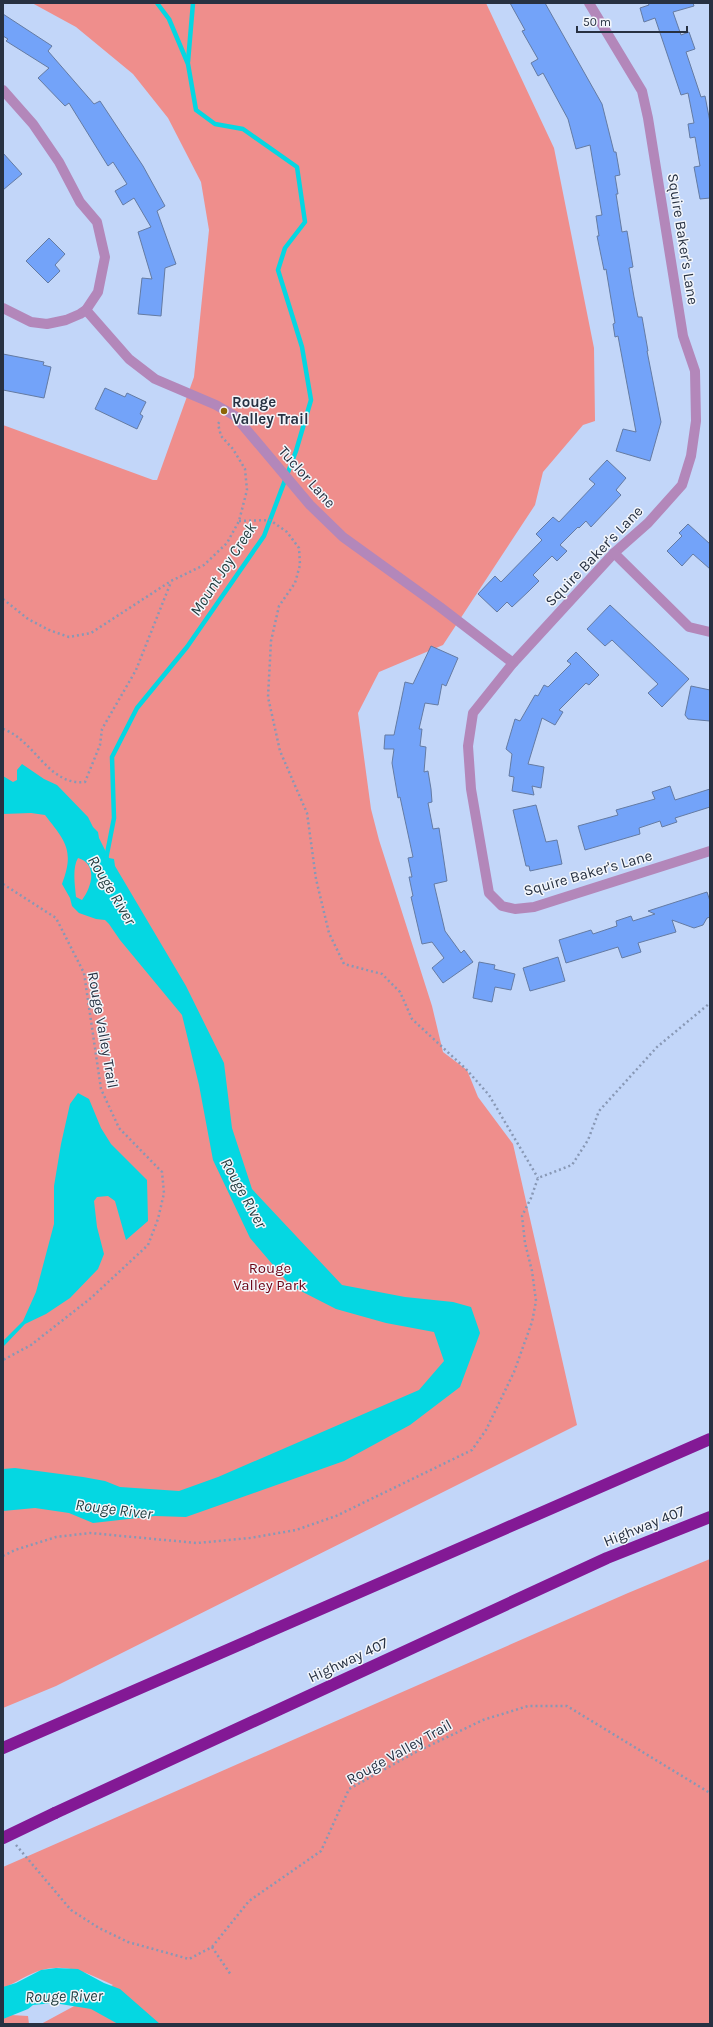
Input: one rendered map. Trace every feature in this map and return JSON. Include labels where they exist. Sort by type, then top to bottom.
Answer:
[{"type":"highway","points":[[3,1748],[710,1439]]},
{"type":"highway","name":"Highway 407","points":[[7,1839],[55,1813],[607,1558],[710,1517]]},
{"type":"street","name":"Squire Baker's Lane","points":[[589,3],[642,91],[683,336],[695,371],[696,421],[691,456],[682,485],[648,523],[614,553],[513,663],[473,713],[468,746],[471,789],[489,893],[502,906],[515,909],[534,907],[710,851]]},
{"type":"street","points":[[3,90],[33,124],[59,162],[80,202],[97,222],[105,257],[98,292],[86,310],[66,320],[47,324],[31,322],[3,308]]},
{"type":"street","name":"Tuclor Lane","points":[[86,310],[129,359],[155,379],[216,404],[236,416],[310,505],[343,537],[440,607],[513,663]]},
{"type":"street","points":[[614,553],[690,627],[710,632]]},
{"type":"path","points":[[3,599],[28,619],[49,630],[69,637],[91,633],[171,581],[204,565],[227,543],[239,521],[247,490],[245,469],[233,449],[221,436],[218,424],[226,411]]},
{"type":"path","points":[[239,521],[270,520],[287,532],[299,548],[300,565],[295,583],[279,606],[271,641],[268,697],[280,751],[306,813],[316,879],[329,933],[344,964],[382,974],[400,992],[412,1019],[466,1069],[489,1095],[538,1178]]},
{"type":"path","points":[[3,729],[29,746],[53,773],[76,783],[85,782],[100,745],[102,729],[136,670],[171,581]]},
{"type":"path","name":"Rouge Valley Trail","points":[[3,884],[56,918],[84,973],[101,1089],[119,1128],[162,1172],[164,1193],[158,1219],[148,1245],[91,1298],[31,1345],[3,1360]]},
{"type":"path","points":[[3,1556],[15,1550],[56,1537],[90,1533],[197,1543],[250,1538],[296,1530],[336,1516],[472,1450],[486,1430],[514,1372],[532,1322],[536,1301],[532,1271],[524,1243],[522,1216],[531,1198],[538,1178],[572,1165],[588,1140],[599,1111],[656,1047],[710,1003]]},
{"type":"path","name":"Rouge Valley Trail","points":[[7,1839],[71,1910],[98,1928],[128,1942],[189,1959],[212,1947],[248,1901],[321,1851],[349,1790],[414,1753],[476,1723],[528,1706],[567,1706],[710,1793]]},
{"type":"path","points":[[212,1947],[231,1975]]},
{"type":"green space","name":"Rouge Valley Park","points":[[32,3],[486,3],[554,148],[594,348],[595,421],[583,425],[543,472],[535,505],[443,645],[379,672],[358,713],[371,809],[379,840],[432,1006],[443,1052],[467,1070],[478,1097],[513,1144],[577,1425],[56,1686],[3,1708],[3,425],[153,480],[157,480],[194,377],[209,230],[201,182],[168,118],[133,74],[76,27]]},
{"type":"green space","points":[[710,1559],[710,2024],[41,2024],[113,1985],[79,1971],[52,1968],[37,1971],[3,1988],[3,1867],[628,1593]]},
{"type":"green space","points":[[11,2015],[28,2016],[29,2024],[3,2024],[3,2017]]},
{"type":"water","name":"Rouge River","points":[[22,764],[44,779],[57,785],[88,817],[93,827],[98,832],[99,838],[109,858],[114,859],[115,866],[186,986],[224,1063],[232,1128],[252,1189],[342,1285],[405,1297],[453,1302],[471,1307],[480,1333],[460,1387],[410,1425],[344,1461],[186,1517],[155,1516],[93,1523],[69,1513],[35,1508],[3,1511],[3,1469],[15,1468],[83,1477],[105,1481],[120,1487],[179,1491],[218,1477],[419,1390],[444,1361],[434,1332],[386,1323],[336,1309],[291,1286],[250,1238],[213,1160],[199,1085],[182,1015],[105,920],[96,919],[79,913],[72,906],[70,898],[62,884],[68,863],[66,846],[63,839],[45,815],[31,813],[3,814],[3,776],[13,782],[17,780],[17,770]],"holes":[[[78,858],[84,861],[91,870],[91,876],[86,895],[82,900],[76,897],[74,872]]]},
{"type":"water","points":[[78,1093],[89,1099],[101,1128],[111,1144],[147,1180],[148,1221],[126,1240],[115,1201],[108,1196],[97,1197],[94,1201],[97,1227],[104,1254],[98,1269],[70,1298],[46,1314],[25,1324],[3,1347],[3,1341],[23,1321],[36,1292],[54,1224],[54,1186],[61,1144],[70,1104]]},
{"type":"water","name":"Rouge River","points":[[56,1968],[78,1969],[104,1983],[120,1989],[160,2024],[118,2024],[91,2009],[54,2003],[33,2005],[28,2009],[3,2019],[3,1987],[16,1983],[41,1970]]},
{"type":"building","points":[[510,3],[545,3],[602,104],[614,152],[616,152],[620,175],[615,176],[618,194],[616,194],[622,232],[627,231],[633,267],[629,268],[634,297],[638,317],[642,317],[661,422],[650,461],[616,451],[623,429],[636,432],[618,336],[615,337],[613,324],[615,323],[606,269],[604,270],[597,236],[599,236],[596,216],[602,215],[590,145],[576,149],[568,119],[543,73],[538,76],[531,63],[538,59],[522,31],[525,30]]},
{"type":"building","points":[[648,3],[693,3],[694,6],[673,12],[681,35],[689,32],[695,49],[686,52],[701,97],[705,96],[710,122],[710,198],[700,199],[694,167],[700,166],[695,137],[690,138],[688,124],[694,123],[688,93],[681,95],[655,18],[644,22],[640,8],[649,5]]},
{"type":"building","points":[[3,14],[52,46],[48,51],[94,104],[100,101],[143,166],[165,206],[157,211],[176,264],[165,268],[161,316],[138,314],[142,278],[152,279],[138,232],[151,227],[134,198],[123,205],[115,191],[127,184],[113,162],[108,166],[69,103],[65,106],[38,78],[49,68],[6,41],[8,39],[3,36]]},
{"type":"building","points":[[3,153],[22,174],[3,190]]},
{"type":"building","points":[[49,238],[65,254],[55,265],[60,271],[48,283],[26,261]]},
{"type":"building","points":[[3,354],[44,362],[43,365],[51,367],[44,398],[3,390]]},
{"type":"building","points":[[105,388],[125,397],[127,393],[146,402],[140,414],[143,416],[137,429],[95,409]]},
{"type":"building","points":[[607,460],[626,478],[616,490],[621,495],[591,527],[586,521],[560,545],[567,551],[557,561],[552,556],[533,575],[539,581],[529,591],[512,607],[507,602],[497,612],[478,594],[495,576],[501,582],[542,540],[536,534],[553,517],[559,522],[595,484],[589,479]]},
{"type":"building","points":[[688,524],[710,544],[710,569],[693,554],[682,566],[667,551],[682,536],[679,533]]},
{"type":"building","points":[[610,605],[689,679],[662,707],[648,693],[658,684],[612,640],[605,646],[587,629]]},
{"type":"building","points":[[431,646],[458,658],[446,686],[442,684],[438,705],[425,703],[419,729],[422,729],[420,746],[426,747],[424,772],[428,771],[432,802],[428,803],[433,829],[439,828],[447,881],[434,884],[445,931],[461,953],[464,950],[473,962],[443,983],[432,968],[444,958],[432,942],[422,944],[411,897],[413,896],[409,877],[412,877],[408,858],[413,857],[400,797],[398,798],[392,763],[394,749],[384,749],[385,735],[394,735],[405,682],[413,684]]},
{"type":"building","points":[[576,652],[599,675],[589,685],[586,683],[559,710],[563,712],[555,725],[542,718],[528,764],[544,767],[541,788],[532,786],[534,795],[512,791],[514,777],[509,776],[512,754],[506,749],[515,719],[520,721],[535,695],[538,696],[544,685],[548,687],[571,664],[567,661]]},
{"type":"building","points":[[691,686],[710,690],[710,721],[688,719],[685,715]]},
{"type":"building","points":[[670,786],[675,800],[710,789],[710,807],[675,818],[677,822],[662,827],[660,821],[639,828],[640,834],[585,850],[578,826],[618,815],[616,810],[655,799],[652,792]]},
{"type":"building","points":[[536,805],[546,842],[557,840],[562,864],[530,871],[529,866],[526,866],[513,810]]},
{"type":"building","points":[[707,892],[710,901],[710,917],[707,918],[703,925],[694,928],[672,920],[676,932],[638,943],[641,952],[622,958],[618,947],[566,963],[559,940],[591,930],[593,934],[617,926],[616,921],[631,916],[633,921],[655,914],[648,911]]},
{"type":"building","points":[[558,957],[565,981],[530,991],[523,968]]},
{"type":"building","points":[[479,962],[495,965],[494,969],[515,974],[511,990],[495,987],[492,1002],[473,998]]},
{"type":"waterway","name":"Mount Joy Creek","points":[[106,859],[114,818],[112,757],[137,708],[187,647],[264,536],[296,451],[311,400],[302,347],[278,270],[285,248],[305,222],[297,167],[243,129],[215,124],[196,110],[188,64],[169,19],[157,3]]},
{"type":"waterway","points":[[188,62],[193,3]]},
{"type":"place","name":"Rouge Valley Trail","points":[[224,411]]}]
